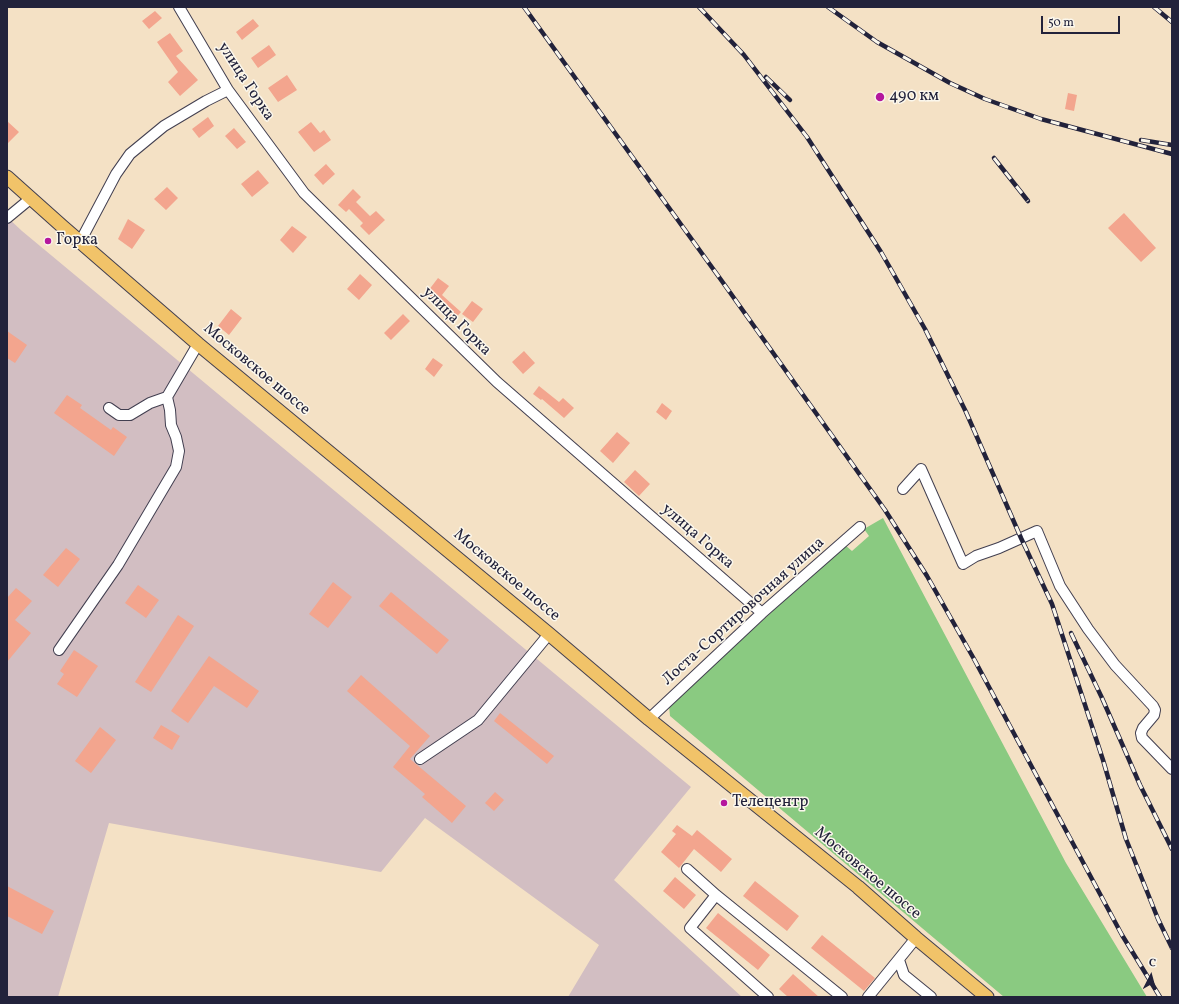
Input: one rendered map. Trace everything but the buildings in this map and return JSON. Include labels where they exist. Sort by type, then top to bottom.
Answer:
[{"type":"main road","name":"Московское шоссе","points":[[7,176],[30,199],[198,344],[549,634],[649,719],[858,887],[987,997]]},
{"type":"street","name":"улица Горка","points":[[179,7],[228,90],[304,193],[497,382],[762,613]]},
{"type":"street","points":[[80,242],[116,174],[130,154],[164,126],[228,90]]},
{"type":"street","points":[[7,218],[30,199]]},
{"type":"street","points":[[109,408],[119,415],[130,416],[150,403],[167,397],[198,344]]},
{"type":"street","points":[[59,650],[118,565],[176,467],[179,451],[176,437],[171,425],[167,397]]},
{"type":"street","points":[[903,489],[921,469],[964,564],[976,556],[1011,543],[1037,531],[1060,586],[1088,629],[1115,665],[1153,706],[1155,710],[1154,715],[1143,728],[1141,733],[1142,738],[1172,769]]},
{"type":"street","name":"Лоста-Сортировочная улица","points":[[649,719],[762,613],[860,527]]},
{"type":"street","points":[[420,759],[478,720],[549,634]]},
{"type":"street","points":[[687,869],[716,895],[842,997]]},
{"type":"street","points":[[716,895],[690,928],[768,997]]},
{"type":"street","points":[[868,997],[916,938]]},
{"type":"street","points":[[899,960],[904,975],[931,997]]},
{"type":"shaded area","points":[[7,217],[691,787],[614,880],[742,997],[568,997],[599,945],[425,818],[381,872],[109,823],[58,997],[7,997]]},
{"type":"green space","points":[[883,518],[1066,863],[1147,997],[1004,997],[670,716],[669,706],[845,545],[852,551],[869,536],[864,529]]},
{"type":"railway","points":[[524,7],[885,510],[927,576],[974,659],[1122,935],[1160,997]]},
{"type":"railway","points":[[699,7],[744,55],[807,137],[881,252],[925,329],[966,412],[1021,538],[1052,604],[1103,760],[1126,839],[1158,919],[1172,948]]},
{"type":"railway","points":[[828,7],[877,42],[950,83],[985,99],[1041,119],[1172,154]]},
{"type":"railway","points":[[1154,7],[1172,22]]},
{"type":"railway","points":[[766,77],[790,100]]},
{"type":"railway","points":[[1141,140],[1172,145]]},
{"type":"railway","points":[[994,158],[1028,201]]},
{"type":"railway","points":[[1071,633],[1102,698],[1140,785],[1172,849]]},
{"type":"place","name":"490 км","points":[[880,97]]},
{"type":"place","name":"Горка","points":[[48,241]]},
{"type":"place","name":"Телецентр","points":[[724,803]]}]
